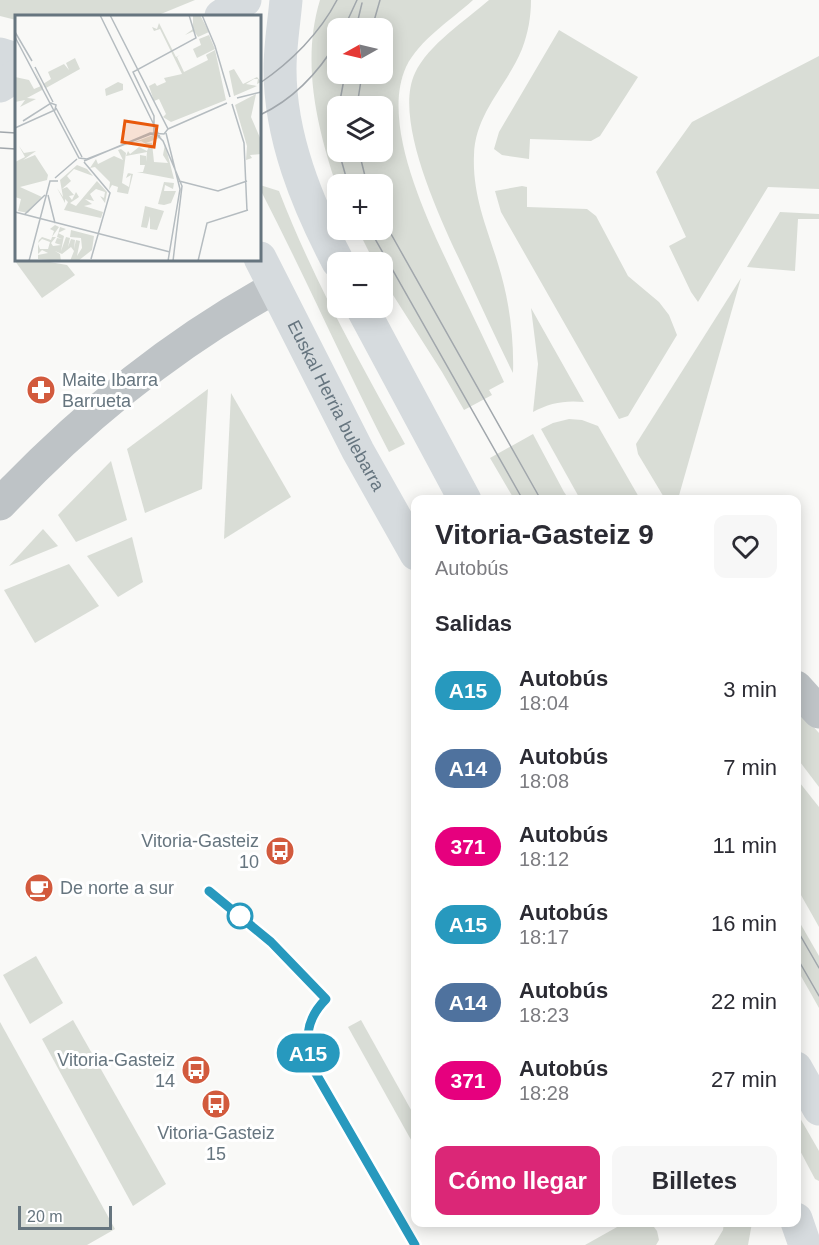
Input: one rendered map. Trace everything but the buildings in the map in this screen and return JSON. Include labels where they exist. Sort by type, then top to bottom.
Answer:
[{"type":"main road","points":[[222,15],[245,0]]},
{"type":"main road","points":[[286,0],[280,68],[287,132],[298,173],[334,252]]},
{"type":"main road","points":[[0,54],[15,59]]},
{"type":"main road","points":[[0,86],[15,77]]},
{"type":"main road","name":"Euskal Herria bulebarra","points":[[261,260],[357,451],[411,545]]},
{"type":"main road","points":[[367,318],[462,495]]},
{"type":"main road","points":[[801,1077],[819,1109]]},
{"type":"street","points":[[0,504],[74,430],[126,387],[210,325],[274,288]]},
{"type":"street","points":[[801,692],[819,712]]},
{"type":"shaded area","points":[[0,0],[195,0],[158,15],[15,15],[15,20],[0,16]]},
{"type":"shaded area","points":[[320,0],[473,0],[419,48],[406,67],[399,91],[399,118],[412,177],[435,235],[504,382],[489,390],[492,395],[464,410],[393,295],[393,252],[369,252],[363,240],[393,240],[393,174],[333,174],[329,162],[393,162],[393,96],[327,96],[327,155],[314,95],[312,47],[314,23]]},
{"type":"shaded area","points":[[489,0],[531,0],[529,25],[522,49],[480,126],[474,155],[479,201],[507,298],[512,336],[513,373],[460,262],[425,179],[410,120],[410,94],[415,73],[421,63],[438,43]]},
{"type":"shaded area","points":[[559,30],[638,77],[600,136],[591,141],[530,139],[529,159],[502,155],[494,149],[499,132]]},
{"type":"shaded area","points":[[819,56],[819,189],[768,187],[698,302],[669,246],[686,237],[656,172],[692,122]]},
{"type":"shaded area","points":[[261,185],[279,191],[327,298],[327,318],[337,318],[405,444],[389,452],[261,191]]},
{"type":"shaded area","points":[[527,187],[527,207],[587,209],[596,216],[628,276],[659,302],[669,315],[677,335],[628,416],[619,419],[501,212],[495,191]]},
{"type":"shaded area","points":[[780,212],[819,214],[819,219],[798,219],[795,271],[747,267]]},
{"type":"shaded area","points":[[15,261],[44,261],[67,265],[75,275],[42,298]]},
{"type":"shaded area","points":[[741,278],[679,495],[663,495],[638,454],[636,444]]},
{"type":"shaded area","points":[[531,308],[584,402],[557,403],[533,412],[538,364]]},
{"type":"shaded area","points":[[208,389],[202,489],[145,513],[127,449]]},
{"type":"shaded area","points":[[231,393],[291,497],[224,539]]},
{"type":"shaded area","points":[[569,419],[582,420],[598,426],[638,495],[578,495],[541,429]]},
{"type":"shaded area","points":[[533,434],[566,495],[512,495],[490,458]]},
{"type":"shaded area","points":[[111,461],[127,520],[76,542],[58,515]]},
{"type":"shaded area","points":[[43,529],[58,546],[9,566]]},
{"type":"shaded area","points":[[132,537],[143,582],[118,597],[87,556]]},
{"type":"shaded area","points":[[69,564],[99,606],[35,643],[4,590]]},
{"type":"shaded area","points":[[801,713],[819,733],[819,787],[801,763]]},
{"type":"shaded area","points":[[801,784],[819,807],[819,927],[801,895]]},
{"type":"shaded area","points":[[801,925],[819,956],[819,1008],[801,976]]},
{"type":"shaded area","points":[[36,956],[63,1003],[30,1024],[3,975]]},
{"type":"shaded area","points":[[73,1020],[166,1184],[133,1206],[42,1039]]},
{"type":"shaded area","points":[[361,1020],[411,1110],[411,1140],[348,1027]]},
{"type":"shaded area","points":[[0,1022],[115,1229],[87,1245],[0,1245]]},
{"type":"shaded area","points":[[801,1120],[819,1151],[819,1181],[815,1179],[801,1153]]},
{"type":"shaded area","points":[[617,1227],[654,1227],[659,1240],[656,1245],[585,1245]]},
{"type":"shaded area","points":[[723,1227],[751,1227],[748,1245],[714,1245]]},
{"type":"tram line","points":[[261,82],[304,46],[322,24],[337,0]]},
{"type":"tram line","points":[[349,18],[357,0]]},
{"type":"tram line","points":[[375,18],[380,0]]},
{"type":"tram line","points":[[358,18],[362,3]]},
{"type":"tram line","points":[[261,114],[295,93],[327,57]]},
{"type":"tram line","points":[[341,96],[343,84]]},
{"type":"tram line","points":[[359,96],[360,84]]},
{"type":"tram line","points":[[0,132],[15,133]]},
{"type":"tram line","points":[[0,148],[15,149]]},
{"type":"tram line","points":[[342,162],[345,174]]},
{"type":"tram line","points":[[362,162],[364,174]]},
{"type":"tram line","points":[[393,238],[538,495]]},
{"type":"tram line","points":[[376,240],[520,495]]},
{"type":"tram line","points":[[801,937],[819,968]]},
{"type":"tram line","points":[[801,965],[819,996]]},
{"type":"bus line","name":"A15","points":[[209,891],[271,942],[326,999],[315,1013],[308,1032],[308,1052],[315,1072],[395,1214],[415,1245]]},
{"type":"place","name":"Maite Ibarra Barrueta","points":[[41,390]]},
{"type":"place","name":"Vitoria-Gasteiz 10","points":[[280,851]]},
{"type":"place","name":"De norte a sur","points":[[39,888]]},
{"type":"place","name":"Vitoria-Gasteiz 14","points":[[196,1070]]},
{"type":"place","name":"Vitoria-Gasteiz 15","points":[[216,1104]]}]
